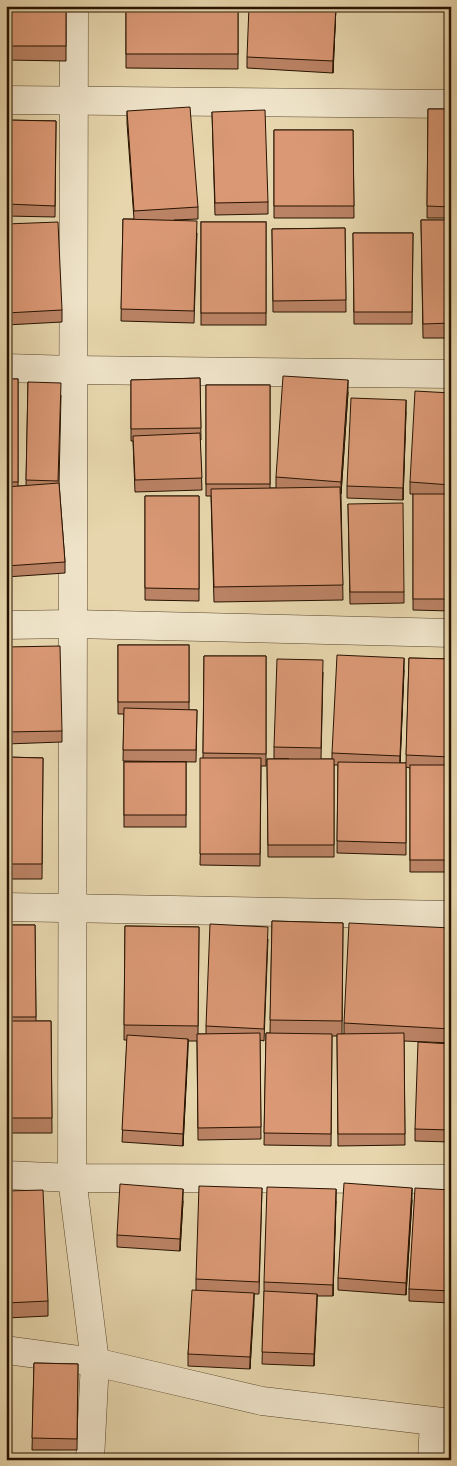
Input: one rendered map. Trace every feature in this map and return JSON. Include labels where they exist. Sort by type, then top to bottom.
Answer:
[{"type":"street","points":[[74,6],[72,1178],[95,1362],[90,1460]]},
{"type":"street","points":[[6,100],[451,104]]},
{"type":"street","points":[[6,368],[451,374]]},
{"type":"street","points":[[6,625],[72,624],[451,633]]},
{"type":"street","points":[[6,907],[451,915]]},
{"type":"street","points":[[6,1175],[72,1178],[451,1179]]},
{"type":"street","points":[[6,1350],[95,1362],[262,1401],[442,1422],[432,1460]]},
{"type":"building","points":[[6,6],[66,6],[66,46],[6,46]]},
{"type":"building","points":[[126,6],[238,6],[238,54],[126,54]]},
{"type":"building","points":[[249,6],[336,6],[333,61],[247,57]]},
{"type":"building","points":[[190,107],[198,207],[134,211],[127,111]]},
{"type":"building","points":[[428,109],[451,109],[451,207],[427,206]]},
{"type":"building","points":[[265,110],[268,202],[215,203],[212,112]]},
{"type":"building","points":[[6,120],[56,121],[55,206],[6,204]]},
{"type":"building","points":[[274,130],[353,130],[354,206],[274,206]]},
{"type":"building","points":[[123,219],[197,221],[194,311],[121,309]]},
{"type":"building","points":[[421,220],[451,220],[451,323],[423,324]]},
{"type":"building","points":[[58,222],[62,310],[6,313],[6,224]]},
{"type":"building","points":[[201,222],[266,222],[266,313],[201,313]]},
{"type":"building","points":[[345,228],[346,300],[273,301],[272,229]]},
{"type":"building","points":[[353,233],[413,233],[412,312],[354,312]]},
{"type":"building","points":[[283,376],[348,380],[341,482],[276,477]]},
{"type":"building","points":[[200,378],[201,428],[131,429],[131,380]]},
{"type":"building","points":[[6,379],[18,379],[18,482],[6,482]]},
{"type":"building","points":[[28,382],[61,383],[58,481],[26,480]]},
{"type":"building","points":[[206,385],[270,385],[270,484],[206,484]]},
{"type":"building","points":[[415,391],[451,393],[451,485],[410,482]]},
{"type":"building","points":[[351,398],[406,400],[403,488],[347,486]]},
{"type":"building","points":[[200,433],[202,478],[135,480],[133,436]]},
{"type":"building","points":[[59,483],[65,562],[6,566],[6,487]]},
{"type":"building","points":[[340,487],[343,585],[214,587],[211,489]]},
{"type":"building","points":[[413,494],[451,494],[451,599],[413,599]]},
{"type":"building","points":[[145,496],[199,496],[199,589],[145,588]]},
{"type":"building","points":[[403,503],[404,592],[350,592],[348,504]]},
{"type":"building","points":[[118,645],[189,645],[189,702],[118,702]]},
{"type":"building","points":[[60,646],[62,731],[6,732],[6,647]]},
{"type":"building","points":[[337,655],[404,658],[400,756],[332,753]]},
{"type":"building","points":[[204,656],[266,656],[266,754],[203,753]]},
{"type":"building","points":[[409,658],[451,659],[451,757],[406,755]]},
{"type":"building","points":[[277,659],[323,660],[321,748],[274,747]]},
{"type":"building","points":[[124,708],[197,710],[196,750],[123,750]]},
{"type":"building","points":[[6,757],[43,758],[42,864],[6,864]]},
{"type":"building","points":[[200,758],[261,758],[260,854],[200,854]]},
{"type":"building","points":[[267,759],[334,759],[334,845],[268,845]]},
{"type":"building","points":[[124,762],[186,762],[186,815],[124,815]]},
{"type":"building","points":[[338,762],[406,763],[406,843],[337,841]]},
{"type":"building","points":[[410,765],[451,765],[451,860],[410,860]]},
{"type":"building","points":[[272,921],[343,923],[342,1021],[270,1020]]},
{"type":"building","points":[[349,923],[451,928],[451,1029],[344,1023]]},
{"type":"building","points":[[210,924],[268,927],[264,1029],[206,1026]]},
{"type":"building","points":[[6,925],[35,925],[36,1017],[6,1017]]},
{"type":"building","points":[[125,926],[199,927],[198,1026],[124,1025]]},
{"type":"building","points":[[6,1021],[51,1021],[52,1118],[6,1118]]},
{"type":"building","points":[[260,1033],[261,1127],[198,1128],[197,1034]]},
{"type":"building","points":[[266,1033],[332,1034],[331,1134],[264,1133]]},
{"type":"building","points":[[404,1033],[405,1134],[338,1134],[337,1034]]},
{"type":"building","points":[[127,1035],[188,1039],[183,1134],[122,1130]]},
{"type":"building","points":[[418,1042],[451,1044],[451,1130],[415,1129]]},
{"type":"building","points":[[344,1183],[412,1188],[406,1283],[338,1278]]},
{"type":"building","points":[[120,1184],[183,1189],[180,1239],[117,1235]]},
{"type":"building","points":[[199,1186],[262,1188],[259,1282],[196,1279]]},
{"type":"building","points":[[267,1187],[336,1189],[333,1285],[264,1282]]},
{"type":"building","points":[[415,1188],[451,1190],[451,1291],[409,1289]]},
{"type":"building","points":[[43,1190],[48,1301],[6,1303],[6,1191]]},
{"type":"building","points":[[192,1290],[254,1293],[250,1357],[188,1354]]},
{"type":"building","points":[[264,1291],[317,1294],[314,1354],[262,1352]]},
{"type":"building","points":[[6,1348],[11,1349],[6,1436]]},
{"type":"building","points":[[34,1363],[78,1364],[77,1439],[32,1438]]},
{"type":"building","points":[[6,1459],[43,1460],[6,1460]]}]
